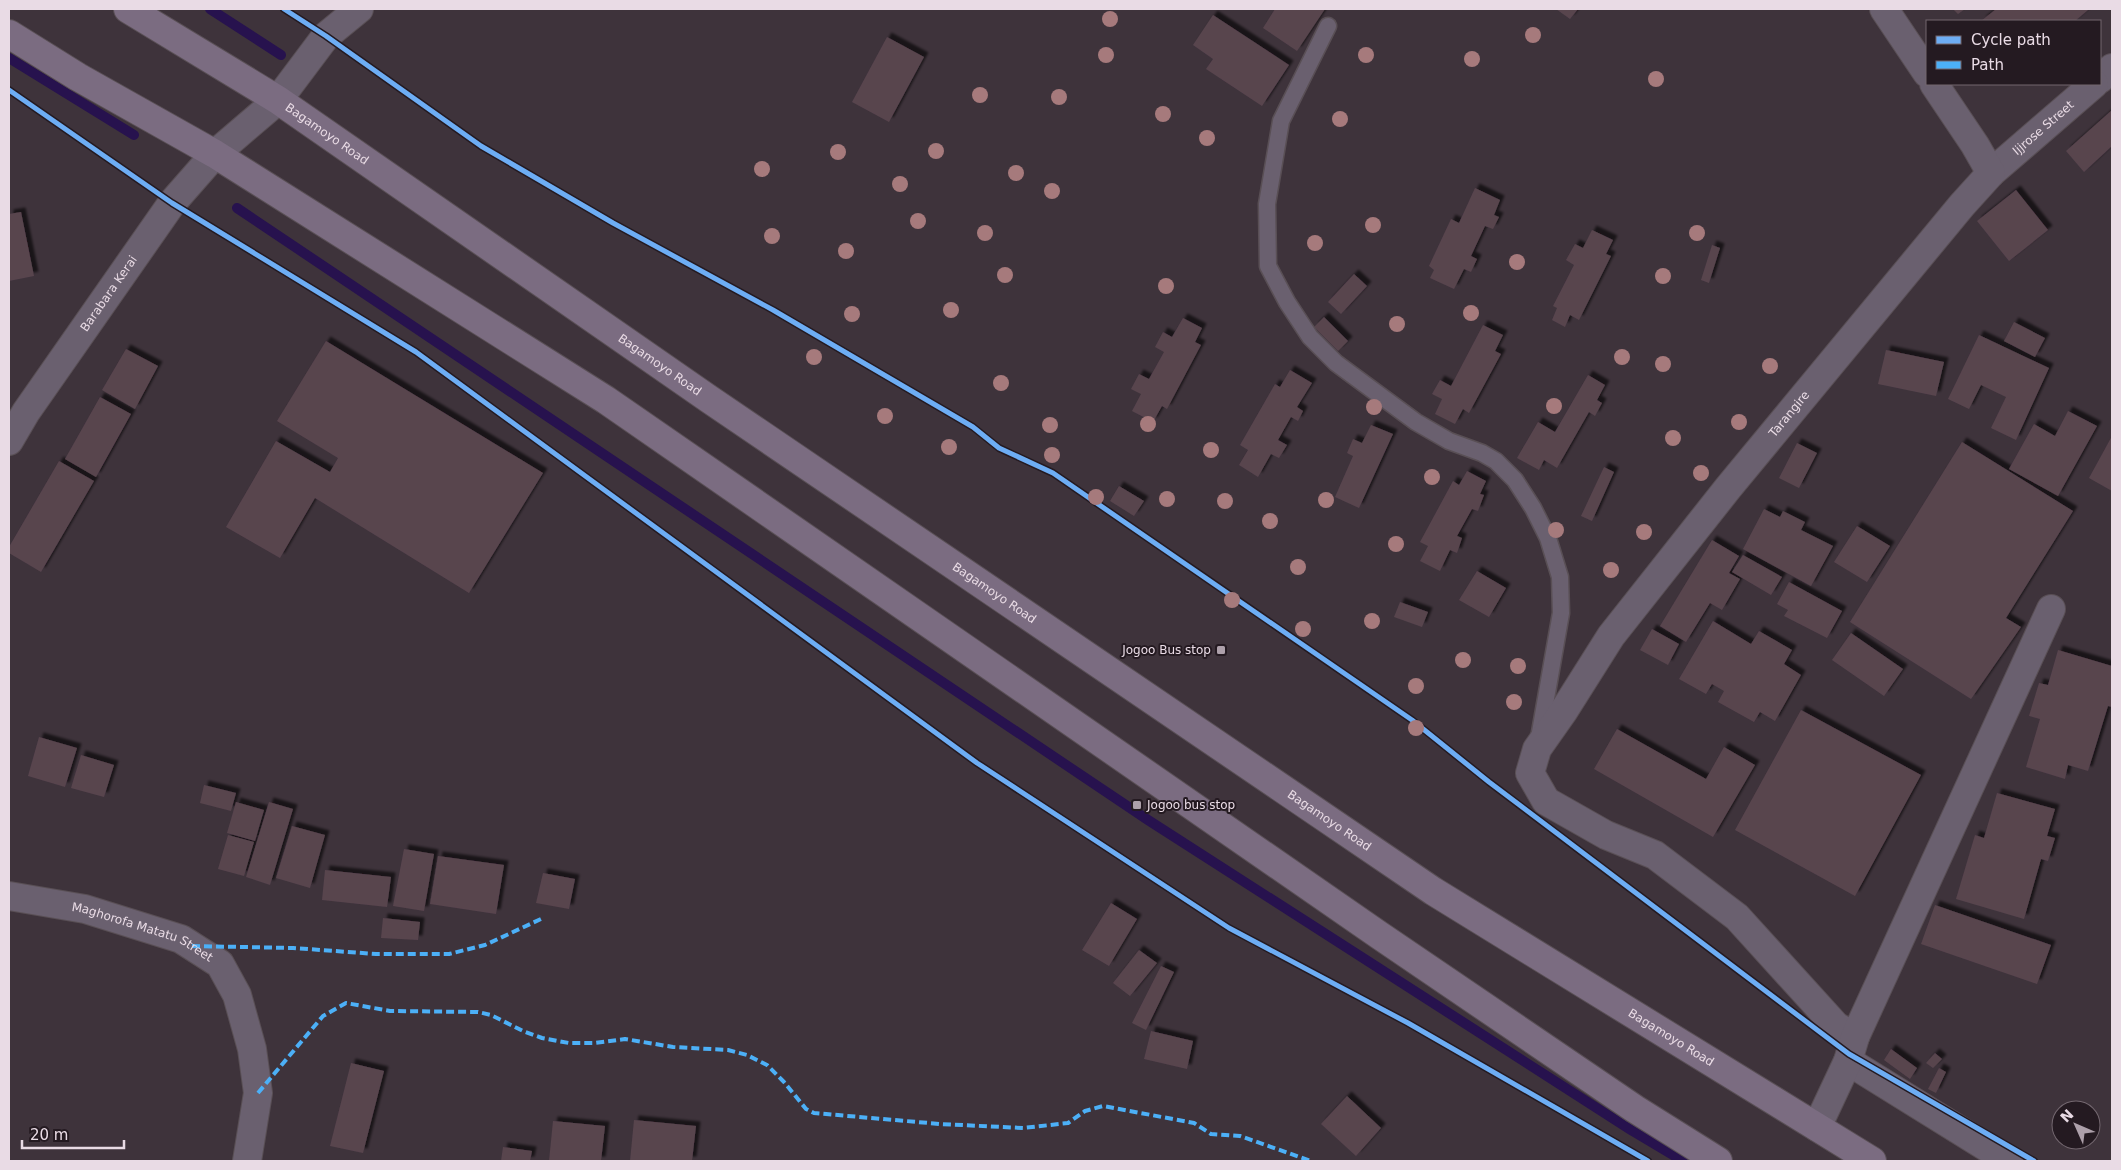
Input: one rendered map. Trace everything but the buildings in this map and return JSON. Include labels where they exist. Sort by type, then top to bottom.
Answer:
[{"type":"highway","name":"Bagamoyo Road","points":[[128,9],[278,100],[709,398],[1433,891],[1872,1161]]},
{"type":"highway","points":[[9,34],[78,77],[215,154],[606,400],[1388,940],[1635,1109],[1718,1161]]},
{"type":"street","name":"Barabara Kerai","points":[[9,441],[26,412],[172,203],[215,154],[278,100],[326,36],[359,9]]},
{"type":"street","points":[[1884,9],[1926,72]]},
{"type":"street","points":[[2101,78],[2112,68]]},
{"type":"street","points":[[1935,85],[1975,145],[1991,173]]},
{"type":"street","name":"Ijjrose Street","points":[[1991,173],[2093,85]]},
{"type":"street","name":"Tarangire","points":[[1991,173],[1962,205],[1735,480],[1611,636],[1537,749],[1530,773],[1546,801],[1606,835],[1655,855],[1737,917],[1836,1026],[1851,1049],[2010,1161]]},
{"type":"street","points":[[1817,1127],[2051,609]]},
{"type":"street","name":"Maghorofa Matatu Street","points":[[9,896],[85,909],[181,939],[220,964],[238,995],[252,1048],[258,1093],[247,1161]]},
{"type":"lane","points":[[1328,26],[1280,121],[1267,204],[1268,266],[1287,302],[1310,337],[1336,363],[1416,422],[1449,441],[1482,453],[1496,462],[1515,480],[1533,508],[1548,538],[1560,577],[1560,612],[1537,749]]},
{"type":"waterway","points":[[210,9],[281,55]]},
{"type":"waterway","points":[[9,58],[134,135]]},
{"type":"waterway","points":[[237,208],[1148,820],[1631,1130],[1683,1161]]},
{"type":"marked path","points":[[192,946],[293,948],[376,954],[449,954],[485,945],[541,919]]},
{"type":"marked path","points":[[258,1093],[323,1016],[346,1003],[390,1011],[478,1012],[491,1015],[542,1038],[569,1043],[595,1043],[625,1039],[673,1047],[728,1050],[747,1055],[767,1065],[806,1109],[814,1113],[940,1124],[1023,1128],[1068,1123],[1085,1111],[1103,1106],[1194,1123],[1211,1134],[1240,1136],[1311,1161]]},
{"type":"cycle path","points":[[284,9],[326,36],[481,146],[613,223],[773,310],[973,427],[999,448],[1053,473],[1412,720],[1489,782],[1849,1054],[2034,1161]]},
{"type":"cycle path","points":[[9,90],[172,203],[416,352],[977,763],[1229,928],[1408,1023],[1648,1161]]},
{"type":"place","name":"Jogoo Bus stop","points":[[1221,650]]},
{"type":"place","name":"Jogoo bus stop","points":[[1137,805]]}]
